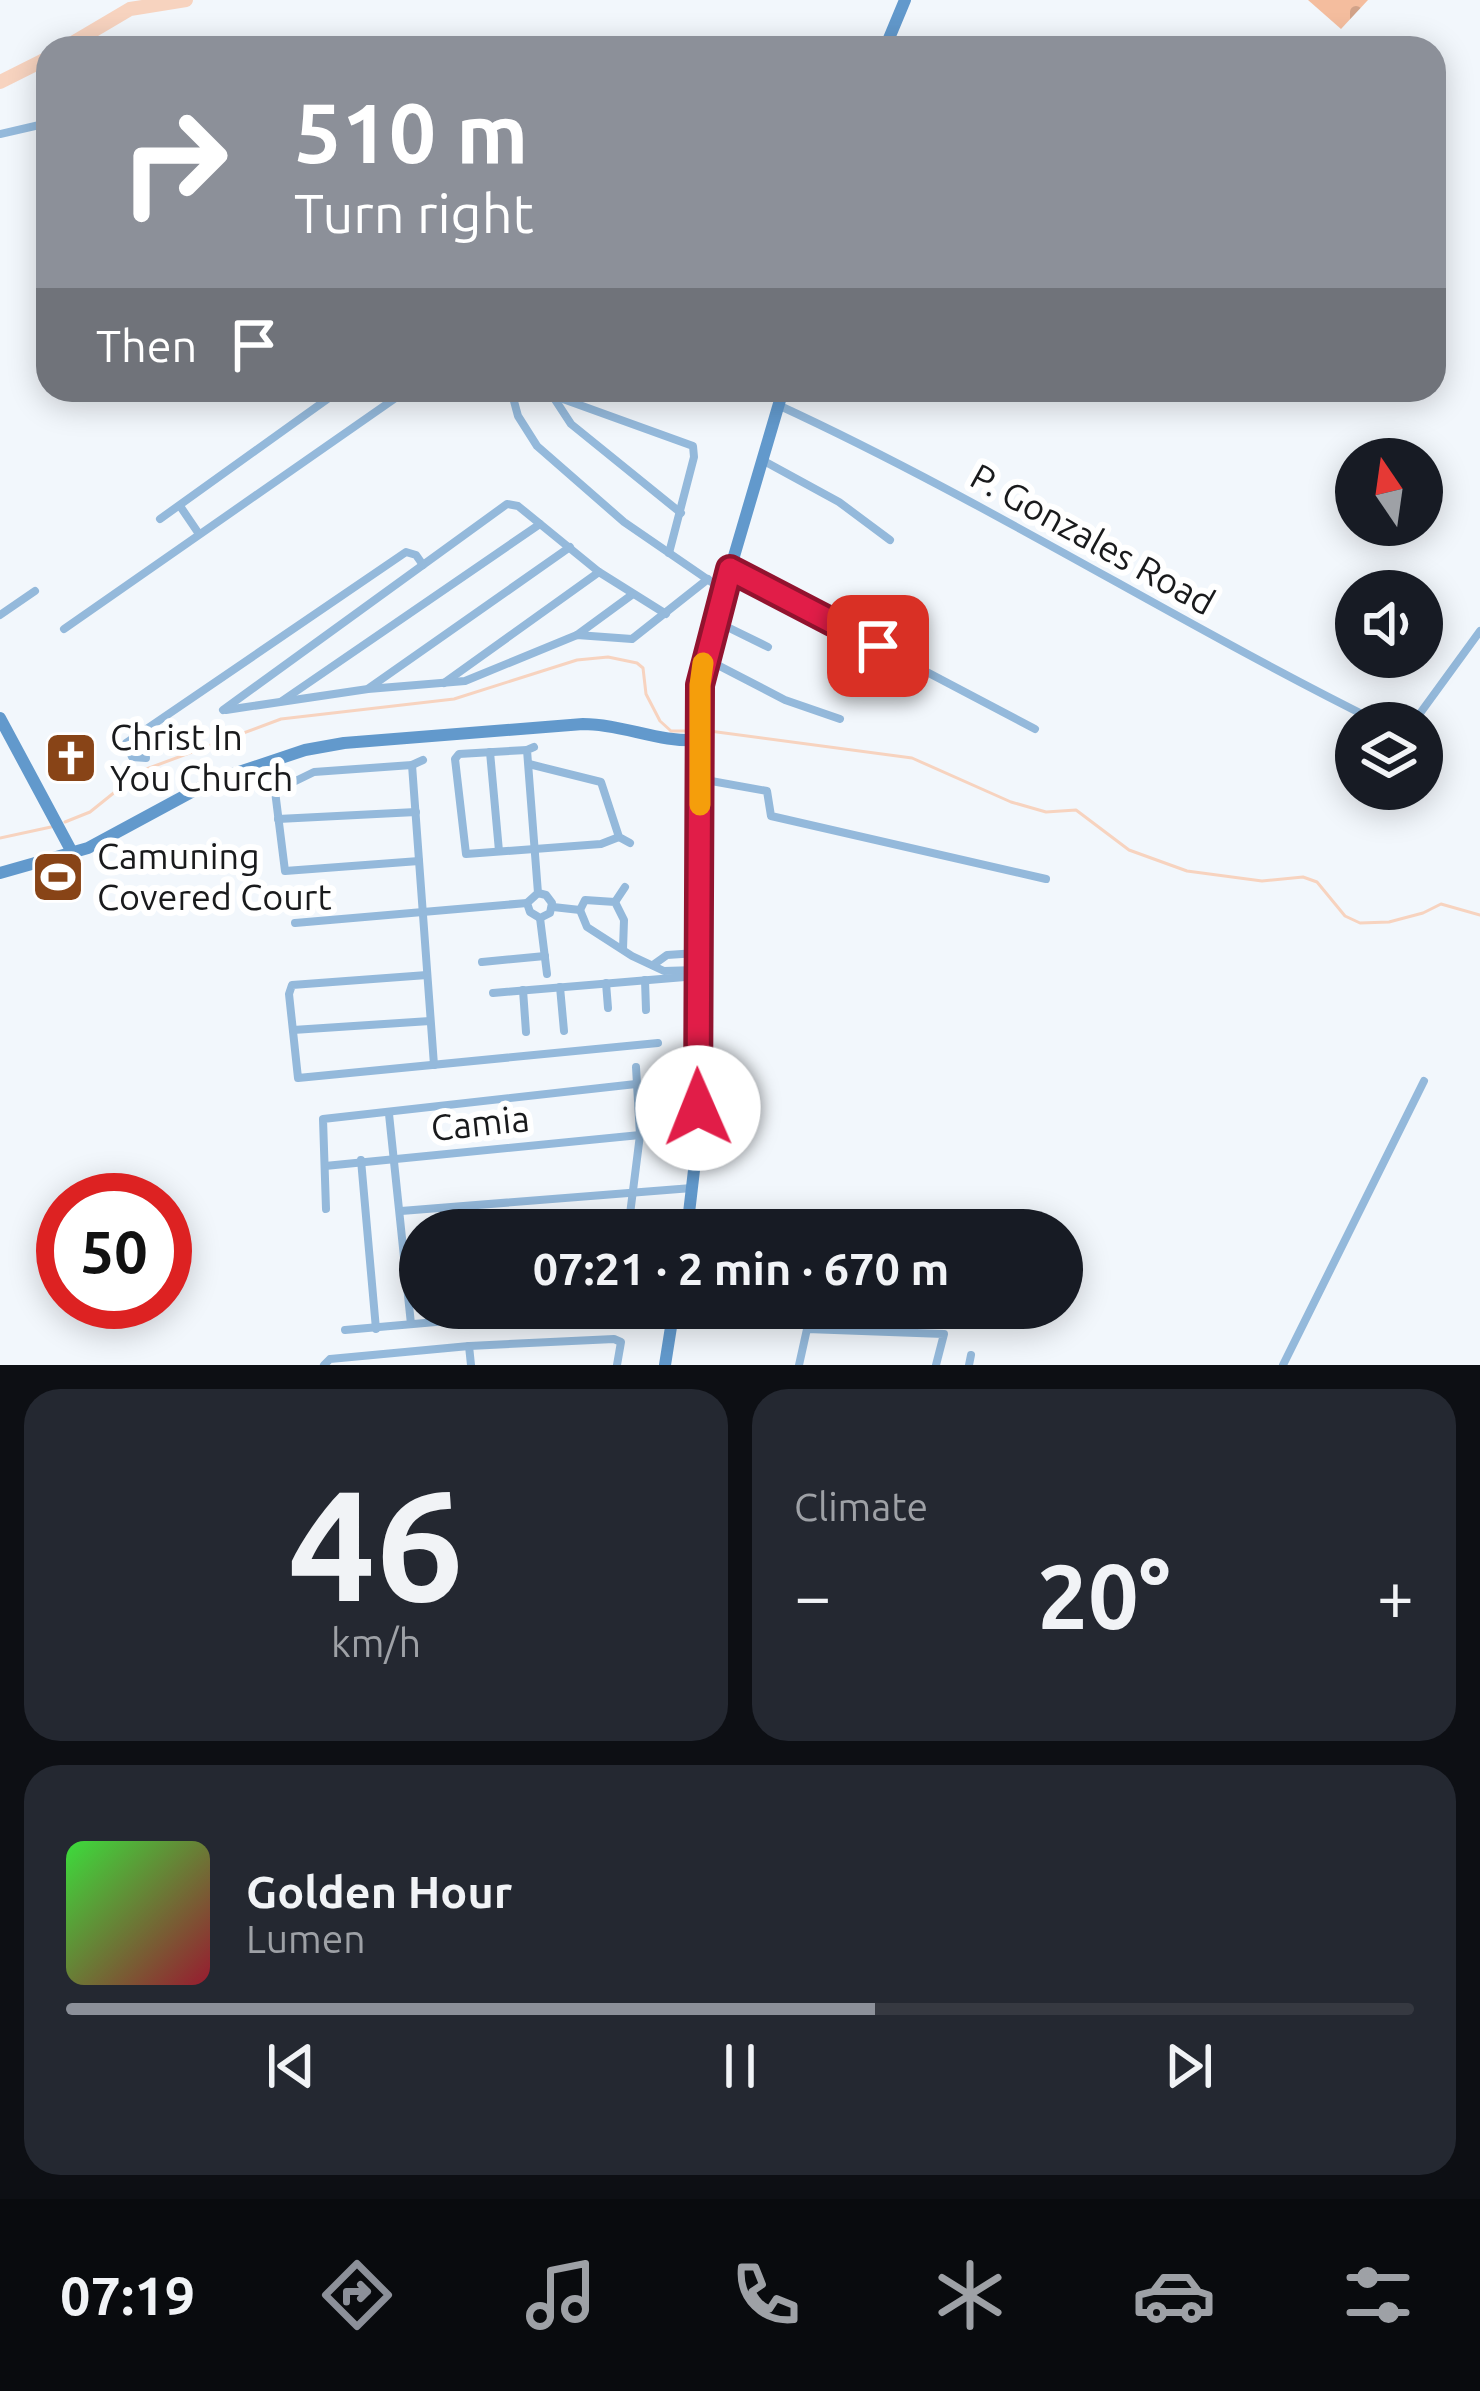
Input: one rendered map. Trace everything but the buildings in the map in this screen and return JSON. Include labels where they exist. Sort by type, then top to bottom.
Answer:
[{"type":"main road","points":[[890,36],[905,0]]},
{"type":"main road","points":[[690,1209],[698,1136],[700,685],[779,402]]},
{"type":"main road","points":[[0,718],[73,854]]},
{"type":"main road","points":[[0,873],[73,854],[212,782],[330,745],[583,724],[673,741],[700,740]]},
{"type":"main road","points":[[665,1365],[671,1329]]},
{"type":"street","points":[[0,134],[36,126]]},
{"type":"street","points":[[160,519],[323,402]]},
{"type":"street","points":[[64,629],[390,402]]},
{"type":"street","points":[[514,402],[537,446],[584,489],[724,590]]},
{"type":"street","points":[[557,402],[571,424],[681,513]]},
{"type":"street","points":[[571,402],[693,446],[669,553]]},
{"type":"street","name":"P. Gonzales Road","points":[[790,402],[1172,615],[1340,702]]},
{"type":"street","points":[[761,459],[838,502],[890,540]]},
{"type":"street","points":[[633,594],[577,635],[490,673],[224,710],[507,504],[518,506],[599,572],[666,614]]},
{"type":"street","points":[[180,506],[200,534]]},
{"type":"street","points":[[280,702],[540,524]]},
{"type":"street","points":[[368,689],[570,547]]},
{"type":"street","points":[[146,758],[132,757],[126,742],[406,552],[416,554],[423,566]]},
{"type":"street","points":[[730,569],[1035,729]]},
{"type":"street","points":[[444,683],[599,572]]},
{"type":"street","points":[[577,635],[632,639],[708,579]]},
{"type":"street","points":[[0,615],[35,591]]},
{"type":"street","points":[[716,621],[768,647]]},
{"type":"street","points":[[1428,702],[1480,631]]},
{"type":"street","points":[[704,658],[784,700],[841,719]]},
{"type":"street","points":[[538,893],[536,848],[529,764],[531,749],[459,754],[454,759],[468,855],[499,851],[536,848],[602,844],[619,837]]},
{"type":"street","points":[[490,752],[499,851]]},
{"type":"street","points":[[419,861],[285,871],[276,790],[308,773],[423,760]]},
{"type":"street","points":[[412,764],[434,1065]]},
{"type":"street","points":[[529,764],[602,782],[619,837],[630,843]]},
{"type":"street","points":[[700,779],[766,791],[771,816],[1046,879]]},
{"type":"street","points":[[278,819],[416,812]]},
{"type":"street","points":[[615,902],[625,887]]},
{"type":"street","points":[[295,923],[527,903],[538,893]]},
{"type":"street","points":[[538,893],[549,896],[553,908]]},
{"type":"street","points":[[615,902],[585,900],[580,910],[587,927],[664,971],[696,973]]},
{"type":"street","points":[[615,902],[623,920],[623,949]]},
{"type":"street","points":[[527,903],[530,912],[540,918]]},
{"type":"street","points":[[540,918],[553,908],[580,910]]},
{"type":"street","points":[[540,918],[547,974]]},
{"type":"street","points":[[653,964],[668,956],[697,953]]},
{"type":"street","points":[[482,962],[544,956]]},
{"type":"street","points":[[493,993],[696,973]]},
{"type":"street","points":[[427,974],[297,983],[290,988],[298,1078],[658,1043]]},
{"type":"street","points":[[645,980],[646,1010]]},
{"type":"street","points":[[606,983],[608,1008]]},
{"type":"street","points":[[560,987],[564,1031]]},
{"type":"street","points":[[523,990],[526,1032]]},
{"type":"street","points":[[293,1030],[430,1021]]},
{"type":"street","points":[[631,1209],[640,1135],[636,1067]]},
{"type":"street","points":[[1283,1365],[1424,1081]]},
{"type":"street","points":[[326,1209],[323,1119],[636,1084]]},
{"type":"street","points":[[389,1114],[401,1209]]},
{"type":"street","name":"Camia","points":[[325,1166],[640,1135]]},
{"type":"street","points":[[361,1160],[376,1329]]},
{"type":"street","points":[[424,1209],[694,1188]]},
{"type":"street","points":[[345,1330],[399,1326]]},
{"type":"street","points":[[799,1365],[807,1329],[944,1334],[936,1365]]},
{"type":"street","points":[[324,1365],[330,1359],[469,1346],[617,1339],[621,1342],[617,1365]]},
{"type":"street","points":[[469,1346],[471,1365]]},
{"type":"green space","points":[[1308,0],[1368,0],[1341,29]]},
{"type":"waterway","points":[[84,36],[130,9],[186,0]]},
{"type":"waterway","points":[[0,82],[36,64]]},
{"type":"waterway","points":[[65,822],[90,812],[141,771],[281,719],[454,699],[577,660],[608,657],[637,663],[643,668],[646,694],[660,721],[671,731],[690,731]]},
{"type":"waterway","points":[[702,730],[912,758],[1011,802],[1046,812],[1076,810],[1129,850],[1187,871],[1262,881],[1303,877],[1317,882],[1345,916],[1360,923],[1389,922],[1441,904],[1480,915]]},
{"type":"waterway","points":[[0,838],[51,827]]},
{"type":"slow traffic","points":[[700,805],[703,663]]},
{"type":"place","name":"Christ In You Church","points":[[71,758]]},
{"type":"place","name":"Camuning Covered Court","points":[[58,877]]},
{"type":"route","points":[[698,1108],[700,685],[730,569],[878,646]]}]
